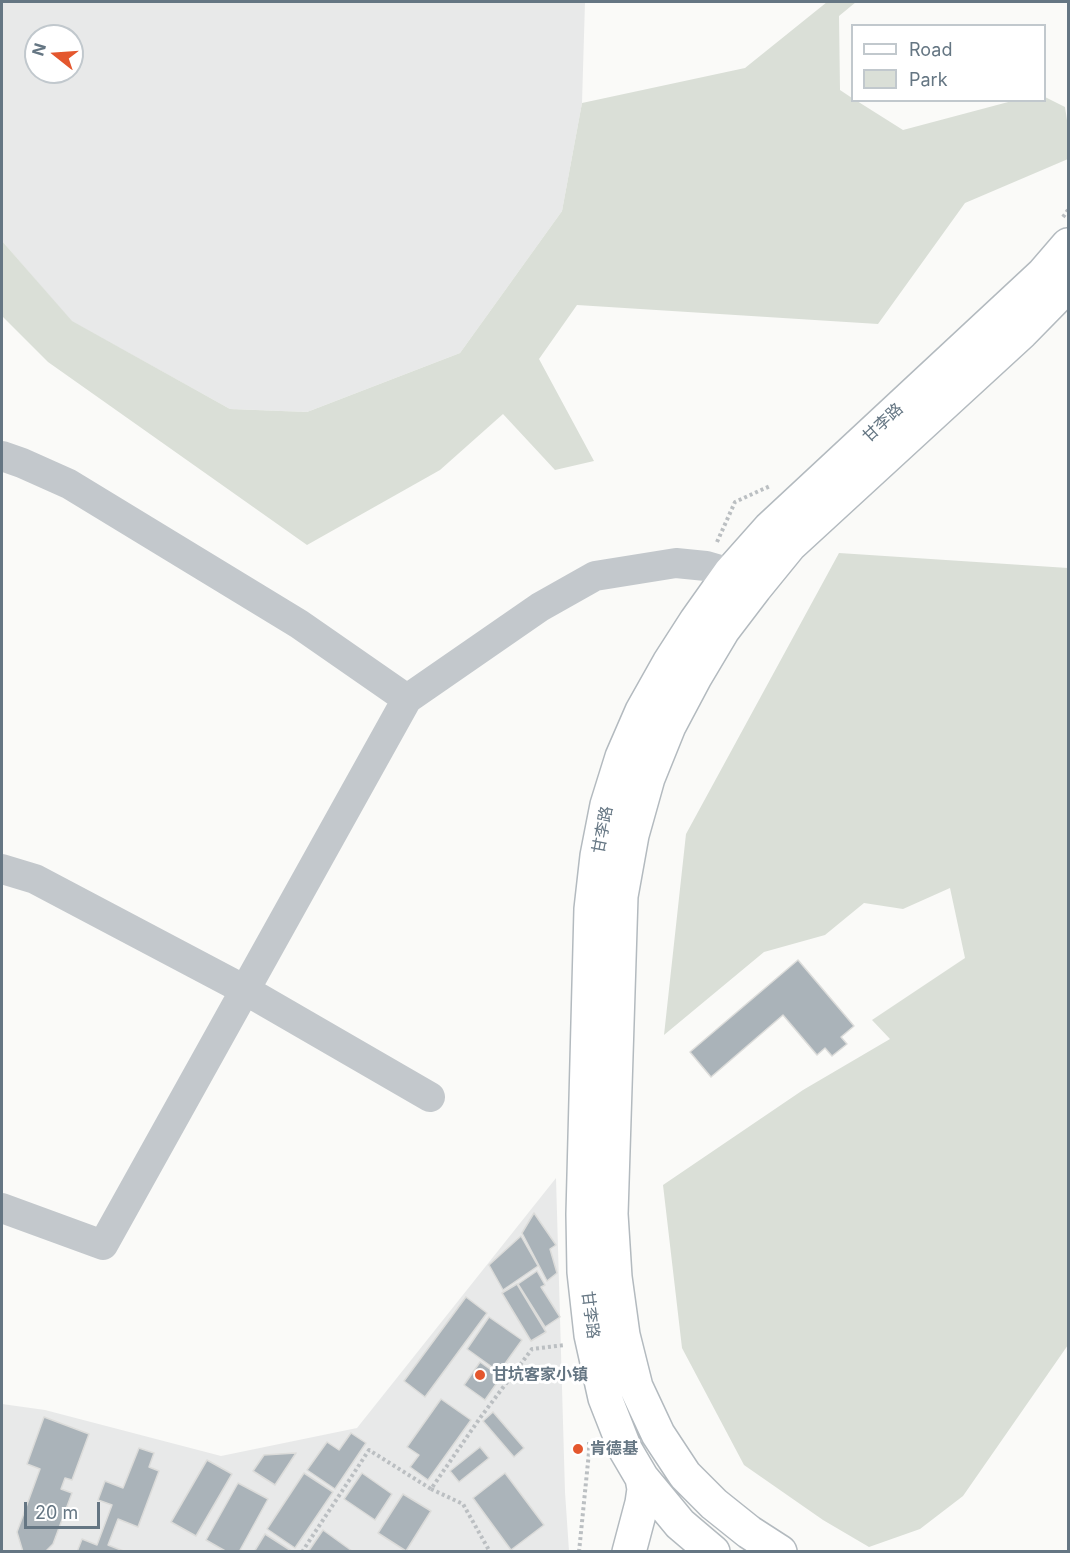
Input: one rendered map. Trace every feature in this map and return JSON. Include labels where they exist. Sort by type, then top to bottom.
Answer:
[{"type":"main road","name":"甘李路","points":[[713,1551],[680,1524],[642,1478],[625,1449],[606,1398],[591,1335],[584,1272],[583,1214],[591,909],[597,856],[607,805],[622,757],[642,711],[696,621],[730,576],[770,528],[1043,274],[1065,232]]},
{"type":"main road","name":"甘李路","points":[[730,576],[790,545],[1022,332],[1068,285]]},
{"type":"main road","name":"甘李路","points":[[730,576],[723,630],[669,726],[648,778],[632,835],[621,896],[611,1214],[615,1277],[623,1335],[636,1387],[657,1434],[685,1474],[714,1504],[749,1532],[780,1551]]},
{"type":"main road","points":[[627,1551],[642,1503],[644,1489],[642,1478]]},
{"type":"street","points":[[2,456],[69,484],[299,624],[407,699]]},
{"type":"street","points":[[2,1208],[103,1245],[407,699],[540,607],[595,576],[676,563],[730,576]]},
{"type":"street","points":[[2,869],[35,879],[245,990],[430,1097]]},
{"type":"path","points":[[1065,232],[1068,210]]},
{"type":"path","points":[[730,576],[735,502],[774,485]]},
{"type":"path","points":[[430,1490],[532,1349],[569,1345]]},
{"type":"path","points":[[579,1551],[589,1441]]},
{"type":"path","points":[[302,1551],[369,1450],[430,1490],[463,1504],[490,1551]]},
{"type":"shaded area","points":[[2,2],[585,2],[582,103],[562,211],[460,353],[307,412],[230,409],[71,321],[2,241]]},
{"type":"shaded area","name":"甘坑客家小镇","points":[[556,1178],[565,1492],[569,1551],[2,1552],[2,1404],[45,1410],[221,1456],[357,1428]]},
{"type":"green space","points":[[827,2],[856,2],[839,16],[840,90],[851,97],[851,102],[859,102],[903,130],[1008,102],[1046,102],[1046,98],[1065,107],[1068,127],[1068,159],[965,203],[878,324],[577,305],[539,359],[594,461],[555,470],[503,414],[440,470],[307,545],[48,362],[2,316],[2,241],[72,321],[230,409],[307,412],[460,353],[562,211],[582,103],[745,68]]},
{"type":"green space","points":[[839,553],[1068,568],[1068,1345],[963,1496],[920,1529],[869,1547],[823,1520],[744,1465],[682,1348],[663,1185],[803,1090],[890,1039],[872,1020],[965,958],[950,888],[903,909],[864,903],[825,935],[764,952],[664,1035],[686,834]]},
{"type":"building","points":[[798,960],[854,1026],[841,1037],[847,1044],[832,1056],[825,1048],[817,1055],[783,1015],[711,1077],[690,1052]]},
{"type":"building","points":[[534,1213],[556,1245],[550,1249],[557,1273],[547,1281],[522,1233]]},
{"type":"building","points":[[521,1236],[538,1266],[503,1290],[489,1265]]},
{"type":"building","points":[[537,1271],[545,1285],[541,1287],[560,1317],[545,1327],[518,1284]]},
{"type":"building","points":[[517,1284],[546,1332],[531,1341],[502,1293]]},
{"type":"building","points":[[466,1297],[487,1313],[425,1397],[404,1381]]},
{"type":"building","points":[[489,1317],[522,1340],[499,1372],[467,1349]]},
{"type":"building","points":[[480,1362],[501,1377],[485,1400],[464,1385]]},
{"type":"building","points":[[441,1399],[471,1420],[428,1480],[410,1467],[419,1455],[407,1447]]},
{"type":"building","points":[[493,1412],[524,1448],[514,1457],[483,1421]]},
{"type":"building","points":[[44,1417],[89,1434],[72,1480],[65,1478],[61,1489],[72,1493],[53,1544],[45,1552],[23,1552],[17,1532],[40,1469],[27,1464]]},
{"type":"building","points":[[351,1433],[366,1443],[335,1489],[307,1470],[327,1442],[339,1450]]},
{"type":"building","points":[[480,1447],[489,1458],[459,1482],[450,1471]]},
{"type":"building","points":[[139,1448],[154,1453],[149,1467],[159,1471],[138,1527],[118,1519],[108,1545],[126,1552],[77,1552],[82,1539],[97,1545],[112,1505],[98,1500],[105,1481],[123,1488]]},
{"type":"building","points":[[296,1453],[275,1485],[253,1471],[264,1455]]},
{"type":"building","points":[[207,1460],[232,1474],[196,1536],[171,1522]]},
{"type":"building","points":[[304,1473],[333,1492],[295,1548],[267,1529]]},
{"type":"building","points":[[362,1473],[392,1494],[375,1520],[344,1499]]},
{"type":"building","points":[[505,1473],[544,1525],[511,1550],[473,1498]]},
{"type":"building","points":[[238,1483],[268,1499],[239,1552],[227,1552],[206,1540]]},
{"type":"building","points":[[403,1494],[431,1511],[406,1551],[378,1533]]},
{"type":"building","points":[[323,1530],[352,1551],[352,1552],[308,1552]]},
{"type":"building","points":[[265,1534],[293,1552],[254,1552]]},
{"type":"place","name":"甘坑客家小镇","points":[[480,1375]]},
{"type":"place","name":"肯德基","points":[[578,1449]]}]
